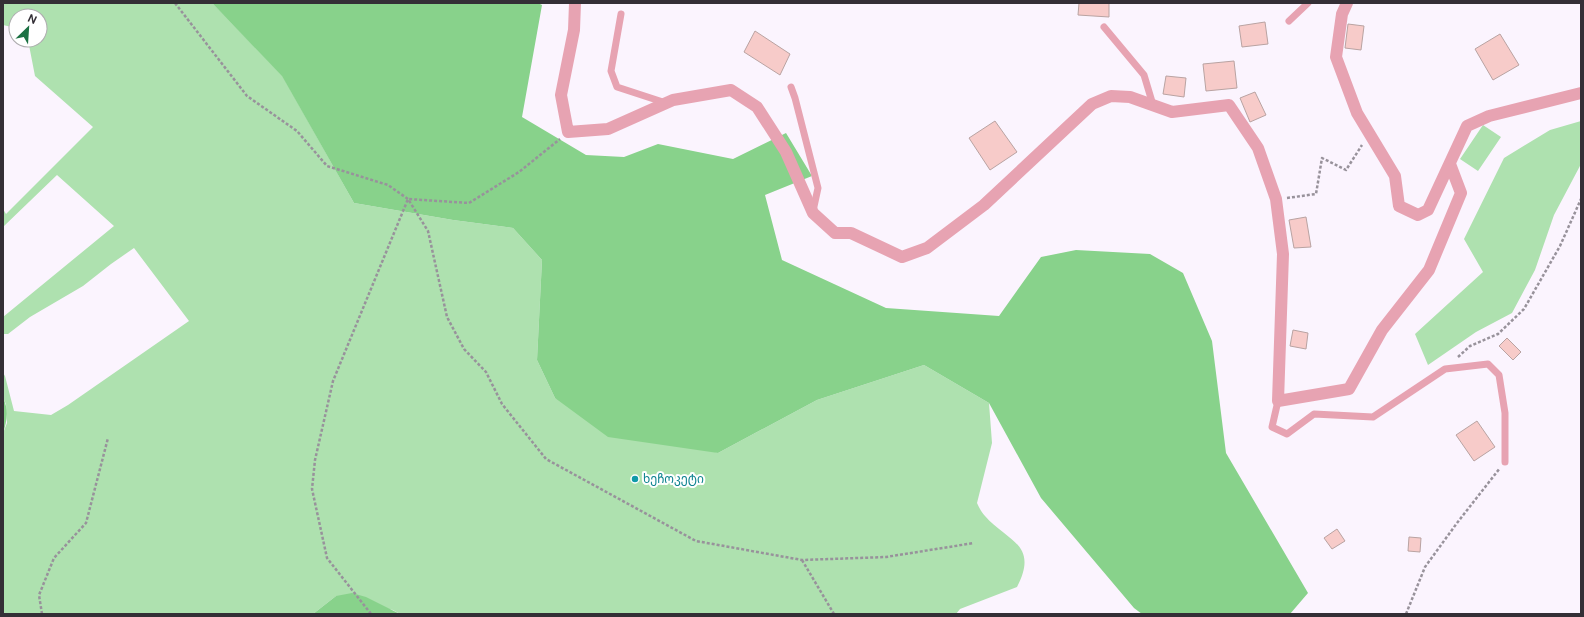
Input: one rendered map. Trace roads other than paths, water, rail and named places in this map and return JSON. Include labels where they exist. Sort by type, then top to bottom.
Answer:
[{"type":"street","points":[[575,3],[574,30],[562,95],[568,132],[608,129],[673,100],[730,90],[757,107],[786,152],[813,213],[835,233],[851,233],[902,257],[927,248],[984,205],[1092,104],[1111,96],[1130,97],[1172,112],[1229,105],[1258,148],[1276,199],[1283,254],[1278,401],[1350,389],[1382,330],[1429,270],[1461,193],[1450,164]]},
{"type":"street","points":[[1343,7],[1336,57],[1357,113],[1370,132],[1394,176],[1399,206],[1418,215],[1428,210],[1467,126],[1489,116],[1581,92]]},
{"type":"lane","points":[[1289,21],[1308,3]]},
{"type":"lane","points":[[621,14],[611,71],[617,87],[666,103]]},
{"type":"lane","points":[[1104,27],[1144,74],[1153,105]]},
{"type":"lane","points":[[791,87],[818,188],[813,213]]},
{"type":"lane","points":[[1278,401],[1272,427],[1287,434],[1314,414],[1373,417],[1445,369],[1488,364],[1499,375],[1505,413],[1505,462]]},
{"type":"place","name":"ხეჩოკეტი","points":[[635,479]]}]
